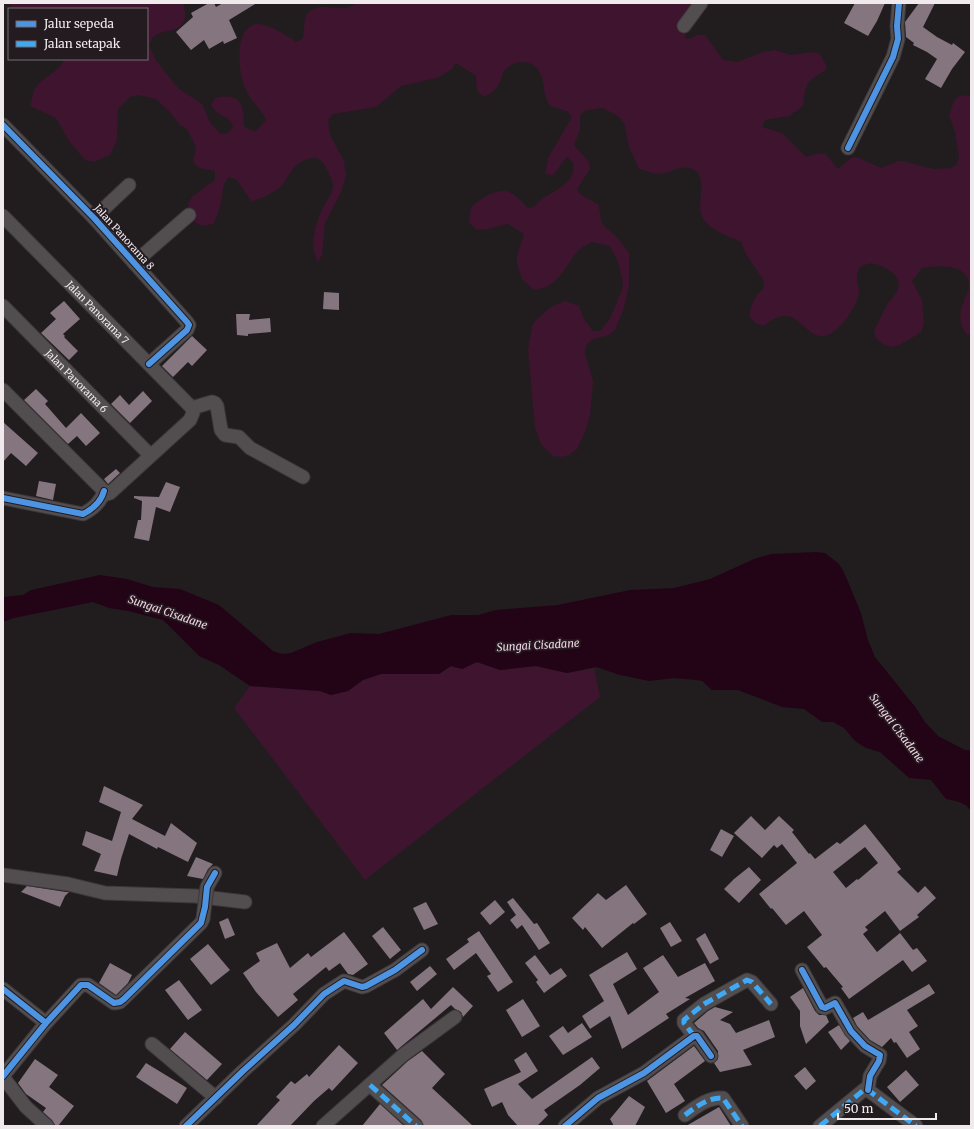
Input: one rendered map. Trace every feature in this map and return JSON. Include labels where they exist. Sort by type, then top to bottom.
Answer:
[{"type":"street","points":[[684,26],[701,3]]},
{"type":"street","points":[[848,148],[893,57],[898,39],[898,3]]},
{"type":"street","name":"Jalan Panorama 8","points":[[3,125],[94,218],[189,325],[187,330],[149,364]]},
{"type":"street","points":[[94,218],[129,185]]},
{"type":"street","name":"Jalan Panorama 7","points":[[3,216],[192,408]]},
{"type":"street","points":[[134,263],[189,216]]},
{"type":"street","name":"Jalan Panorama 6","points":[[3,306],[150,455]]},
{"type":"street","points":[[3,390],[107,494],[110,493],[190,420],[193,413],[192,408],[212,402],[217,406],[222,430],[225,435],[239,437],[250,448],[303,477]]},
{"type":"street","points":[[3,498],[83,514],[95,506],[101,499],[104,491]]},
{"type":"street","points":[[47,1126],[26,1107],[3,1076],[46,1023],[82,985],[88,985],[114,1003],[120,1002],[201,923],[207,887],[215,873]]},
{"type":"street","points":[[3,875],[68,884],[105,893],[195,896],[245,902]]},
{"type":"street","points":[[186,1126],[243,1071],[294,1025],[324,994],[344,981],[362,987],[366,986],[395,970],[422,950]]},
{"type":"street","points":[[802,970],[822,1008],[825,1008],[835,1002],[851,1031],[865,1046],[880,1055],[879,1061],[870,1076],[868,1090]]},
{"type":"street","points":[[711,1056],[684,1023],[684,1020],[704,1004],[747,980],[752,982],[772,1004]]},
{"type":"street","points":[[3,989],[46,1023]]},
{"type":"street","points":[[323,1126],[403,1055],[454,1017]]},
{"type":"street","points":[[566,1126],[598,1098],[644,1073],[694,1036]]},
{"type":"street","points":[[152,1044],[216,1098]]},
{"type":"street","points":[[370,1085],[416,1126]]},
{"type":"street","points":[[820,1126],[865,1089],[916,1126]]},
{"type":"street","points":[[685,1115],[708,1100],[723,1098],[742,1126]]},
{"type":"shaded area","points":[[8,3],[183,3],[185,14],[184,22],[181,26],[157,34],[152,38],[149,45],[155,59],[169,77],[178,88],[202,104],[211,124],[221,134],[228,133],[233,127],[230,120],[216,112],[211,105],[215,98],[229,97],[235,98],[239,101],[244,118],[244,126],[250,130],[256,131],[266,120],[247,92],[241,76],[241,44],[244,34],[249,27],[256,24],[261,24],[277,30],[297,42],[303,38],[305,19],[308,13],[312,10],[322,7],[346,8],[357,3],[694,3],[686,20],[685,38],[690,39],[697,35],[705,35],[723,60],[737,62],[763,52],[775,50],[791,55],[813,52],[820,54],[826,65],[826,70],[814,77],[808,84],[803,106],[789,116],[765,120],[762,127],[782,133],[806,157],[825,153],[838,169],[851,158],[857,157],[881,168],[898,161],[903,161],[933,169],[951,168],[956,165],[959,158],[955,132],[949,115],[954,101],[960,95],[971,96],[971,335],[966,334],[960,320],[962,306],[969,288],[968,279],[964,273],[959,270],[944,266],[922,268],[912,281],[922,300],[924,324],[921,332],[900,345],[891,347],[883,344],[876,338],[874,331],[888,303],[894,296],[899,283],[898,279],[892,272],[874,263],[866,264],[859,269],[857,277],[859,292],[856,303],[844,322],[830,334],[823,336],[817,335],[791,317],[785,316],[776,318],[763,326],[755,323],[749,316],[752,304],[760,291],[763,289],[764,281],[746,254],[741,242],[716,230],[704,220],[700,207],[701,183],[700,177],[696,171],[686,167],[657,174],[639,169],[629,147],[624,123],[619,117],[603,108],[586,110],[580,115],[580,130],[574,145],[589,162],[590,169],[577,189],[581,195],[599,205],[601,220],[605,227],[617,237],[629,253],[629,285],[624,308],[615,330],[609,335],[593,339],[586,345],[585,353],[593,382],[590,415],[585,432],[577,449],[569,455],[561,457],[553,456],[541,444],[535,428],[528,350],[532,326],[536,320],[551,307],[565,301],[579,306],[584,319],[593,331],[600,331],[609,320],[622,290],[623,282],[618,262],[610,246],[592,242],[578,251],[555,281],[542,288],[534,290],[522,279],[517,264],[517,256],[524,234],[508,224],[483,230],[475,229],[469,222],[471,207],[490,194],[506,191],[515,196],[528,208],[534,207],[543,198],[562,187],[571,178],[573,163],[567,157],[553,175],[545,174],[548,158],[572,117],[567,111],[553,107],[549,104],[546,98],[541,75],[535,66],[525,62],[510,65],[504,71],[495,89],[484,97],[477,91],[476,76],[456,63],[452,69],[437,78],[401,86],[376,107],[333,114],[328,120],[330,135],[344,161],[346,176],[341,192],[325,223],[322,255],[318,262],[315,255],[313,240],[314,232],[325,204],[331,194],[333,184],[329,173],[322,162],[318,159],[311,158],[301,162],[292,170],[281,187],[268,195],[251,201],[237,180],[229,177],[224,184],[220,207],[214,223],[202,226],[195,222],[188,203],[193,196],[215,180],[215,171],[199,168],[193,162],[196,147],[187,129],[180,125],[170,112],[156,99],[139,95],[130,97],[118,109],[117,140],[110,155],[94,162],[85,160],[69,141],[56,118],[30,106],[33,93],[37,86],[58,68],[64,60],[148,60],[148,8],[12,8]]},
{"type":"shaded area","points":[[477,662],[500,670],[536,666],[567,673],[594,668],[600,697],[365,880],[234,708],[250,686],[320,691],[331,695],[348,691],[363,680],[381,674],[439,674],[451,666],[462,669]]},
{"type":"water","name":"Sungai Cisadane","points":[[825,553],[838,563],[843,570],[861,613],[868,640],[875,657],[916,708],[925,722],[938,736],[965,750],[971,750],[971,812],[964,804],[946,799],[931,780],[909,778],[880,752],[866,748],[855,741],[844,728],[833,722],[822,722],[804,709],[782,707],[738,690],[712,690],[702,681],[674,678],[649,681],[620,675],[596,667],[567,673],[536,666],[500,670],[477,662],[462,669],[451,666],[439,674],[381,674],[363,680],[348,691],[331,695],[320,691],[250,686],[219,665],[199,656],[163,620],[109,608],[93,602],[14,618],[3,622],[3,597],[23,595],[31,590],[100,575],[127,579],[153,587],[180,589],[219,605],[273,651],[282,654],[291,653],[317,642],[351,633],[379,634],[451,615],[478,615],[496,610],[558,605],[630,590],[674,588],[710,579],[754,559],[771,554]]},
{"type":"building","points":[[209,3],[214,3],[216,7],[223,3],[257,3],[229,20],[237,38],[224,44],[223,41],[209,49],[204,40],[191,50],[176,32],[193,17],[191,13]]},
{"type":"building","points":[[855,3],[885,3],[868,36],[844,23]]},
{"type":"building","points":[[919,3],[935,3],[923,27],[952,45],[953,43],[965,52],[952,69],[941,88],[925,79],[937,59],[913,45],[914,43],[906,37],[905,22]]},
{"type":"building","points":[[324,292],[339,293],[339,310],[323,309]]},
{"type":"building","points":[[64,301],[80,319],[63,334],[65,336],[64,337],[78,351],[69,360],[41,333],[56,319],[50,313]]},
{"type":"building","points":[[236,314],[250,314],[249,320],[270,318],[271,332],[248,334],[248,336],[237,335]]},
{"type":"building","points":[[192,336],[207,350],[192,366],[188,362],[173,377],[162,366]]},
{"type":"building","points":[[36,389],[48,401],[45,404],[66,428],[81,413],[100,433],[86,446],[77,436],[68,444],[24,400]]},
{"type":"building","points":[[143,391],[152,401],[130,423],[111,404],[120,395],[129,405]]},
{"type":"building","points":[[3,422],[38,453],[26,466],[11,453],[3,462]]},
{"type":"building","points":[[116,469],[120,473],[108,484],[104,479]]},
{"type":"building","points":[[39,481],[56,484],[53,500],[36,496]]},
{"type":"building","points":[[166,482],[180,487],[170,512],[156,507],[149,541],[134,538],[138,520],[141,520],[142,501],[134,498],[134,496],[159,497]]},
{"type":"building","points":[[104,786],[143,805],[132,819],[165,836],[171,823],[197,843],[188,862],[158,847],[157,849],[129,834],[117,876],[94,871],[101,854],[82,845],[86,831],[112,841],[121,812],[99,802]]},
{"type":"building","points":[[751,816],[765,830],[779,816],[794,830],[792,832],[809,854],[810,853],[815,859],[837,842],[840,844],[865,824],[901,869],[897,872],[918,893],[925,886],[936,898],[917,915],[919,917],[900,931],[885,911],[865,927],[868,930],[863,934],[877,952],[900,933],[913,950],[917,948],[927,961],[912,972],[903,960],[849,999],[841,988],[843,987],[826,967],[824,968],[807,947],[822,935],[804,911],[786,925],[759,894],[797,863],[782,844],[777,848],[774,845],[762,858],[734,833]],"holes":[[[865,847],[878,863],[846,888],[833,872]]]},
{"type":"building","points":[[721,829],[734,836],[722,857],[710,850]]},
{"type":"building","points":[[196,857],[213,864],[208,869],[203,879],[187,876]]},
{"type":"building","points":[[749,867],[761,880],[739,903],[724,889]]},
{"type":"building","points":[[626,885],[647,914],[634,924],[633,923],[602,948],[585,927],[583,930],[572,918],[598,893],[606,900]]},
{"type":"building","points":[[27,886],[69,892],[65,896],[60,907],[21,892]]},
{"type":"building","points":[[513,898],[534,924],[537,923],[550,943],[539,950],[522,925],[517,929],[510,920],[516,915],[507,902]]},
{"type":"building","points":[[495,900],[505,912],[490,925],[480,913]]},
{"type":"building","points":[[426,902],[438,924],[424,930],[413,908]]},
{"type":"building","points":[[228,918],[235,935],[225,939],[219,922]]},
{"type":"building","points":[[670,922],[682,941],[671,947],[660,928]]},
{"type":"building","points":[[383,927],[401,950],[390,959],[372,936]]},
{"type":"building","points":[[479,931],[513,982],[498,992],[487,976],[491,974],[476,953],[454,970],[446,959],[469,942],[467,939]]},
{"type":"building","points":[[344,932],[368,964],[353,975],[348,974],[340,963],[329,971],[326,967],[293,994],[298,1000],[278,1017],[256,992],[243,973],[260,961],[256,953],[277,943],[290,968],[308,953],[311,957]]},
{"type":"building","points":[[705,933],[719,959],[710,964],[696,939]]},
{"type":"building","points":[[208,944],[230,970],[211,985],[190,959]]},
{"type":"building","points":[[627,952],[637,969],[613,984],[628,1015],[659,992],[643,968],[663,955],[678,977],[705,963],[715,981],[685,998],[690,999],[666,1014],[669,1018],[622,1049],[610,1016],[590,1029],[582,1016],[604,1001],[589,975]]},
{"type":"building","points":[[535,955],[550,975],[561,968],[567,976],[544,993],[536,982],[538,980],[525,963]]},
{"type":"building","points":[[110,963],[132,975],[128,983],[116,995],[99,983]]},
{"type":"building","points":[[430,966],[437,974],[417,991],[410,982]]},
{"type":"building","points":[[179,980],[202,1010],[188,1020],[165,990]]},
{"type":"building","points":[[929,984],[935,993],[907,1010],[918,1026],[909,1032],[920,1049],[907,1058],[896,1042],[894,1043],[891,1038],[882,1047],[870,1040],[857,1026],[853,1018],[863,1012],[868,1020]]},
{"type":"building","points":[[453,987],[473,1006],[463,1017],[461,1012],[451,1005],[397,1050],[384,1033],[423,999],[431,1009]]},
{"type":"building","points":[[803,988],[815,1011],[819,1015],[826,1015],[829,1022],[806,1044],[800,1026],[800,1011],[790,997]]},
{"type":"building","points":[[523,999],[540,1026],[522,1037],[506,1010]]},
{"type":"building","points":[[715,1007],[733,1012],[720,1020],[730,1024],[736,1033],[769,1020],[775,1037],[743,1050],[752,1065],[720,1072],[714,1063],[718,1059],[718,1051],[704,1031],[698,1028],[694,1023]]},
{"type":"building","points":[[582,1023],[592,1037],[563,1055],[549,1036],[563,1026],[568,1033]]},
{"type":"building","points":[[839,1025],[850,1041],[841,1050],[828,1032]]},
{"type":"building","points":[[185,1032],[222,1064],[207,1080],[170,1049]]},
{"type":"building","points":[[339,1045],[358,1063],[332,1091],[329,1088],[290,1126],[256,1126],[280,1100],[276,1097],[291,1081],[295,1084],[307,1074],[309,1077]]},
{"type":"building","points":[[694,1046],[705,1061],[674,1084],[685,1101],[666,1113],[647,1081]]},
{"type":"building","points":[[422,1051],[445,1074],[432,1088],[473,1126],[424,1126],[421,1120],[382,1085],[408,1061]]},
{"type":"building","points":[[526,1052],[538,1071],[518,1084],[532,1099],[592,1057],[600,1068],[580,1085],[544,1110],[548,1115],[537,1126],[518,1126],[508,1115],[502,1102],[492,1107],[484,1089],[521,1072],[514,1060]]},
{"type":"building","points":[[35,1059],[58,1075],[49,1087],[74,1106],[58,1126],[55,1125],[43,1112],[46,1108],[26,1094],[18,1083]]},
{"type":"building","points":[[146,1063],[187,1088],[177,1104],[136,1077]]},
{"type":"building","points":[[805,1067],[816,1081],[806,1090],[794,1076]]},
{"type":"building","points":[[906,1070],[919,1085],[900,1102],[887,1087]]},
{"type":"building","points":[[629,1096],[645,1107],[635,1126],[614,1126],[610,1119]]},
{"type":"building","points":[[380,1104],[404,1126],[362,1126]]},
{"type":"building","points":[[719,1107],[731,1126],[686,1126]]},
{"type":"marked path","points":[[694,1036],[684,1023],[684,1020],[704,1004],[747,980],[752,982],[771,1004]]},
{"type":"marked path","points":[[370,1085],[416,1126]]},
{"type":"marked path","points":[[820,1126],[865,1089],[916,1126]]},
{"type":"marked path","points":[[685,1115],[707,1101],[723,1098],[742,1126]]},
{"type":"cycle path","points":[[848,148],[893,57],[898,39],[897,26],[899,3]]},
{"type":"cycle path","points":[[3,125],[94,218],[189,325],[187,330],[149,364]]},
{"type":"cycle path","points":[[3,498],[83,514],[96,505],[101,499],[104,491]]},
{"type":"cycle path","points":[[3,1076],[46,1023],[81,985],[88,985],[114,1003],[120,1002],[124,999],[201,923],[205,907],[207,887],[215,873]]},
{"type":"cycle path","points":[[186,1126],[243,1071],[294,1025],[324,994],[344,981],[362,987],[366,986],[395,970],[422,950]]},
{"type":"cycle path","points":[[802,970],[822,1007],[825,1008],[835,1003],[851,1031],[865,1046],[880,1055],[879,1061],[870,1076],[868,1090]]},
{"type":"cycle path","points":[[3,989],[46,1023]]},
{"type":"cycle path","points":[[565,1126],[598,1098],[644,1073],[694,1036],[697,1036],[711,1056]]}]
